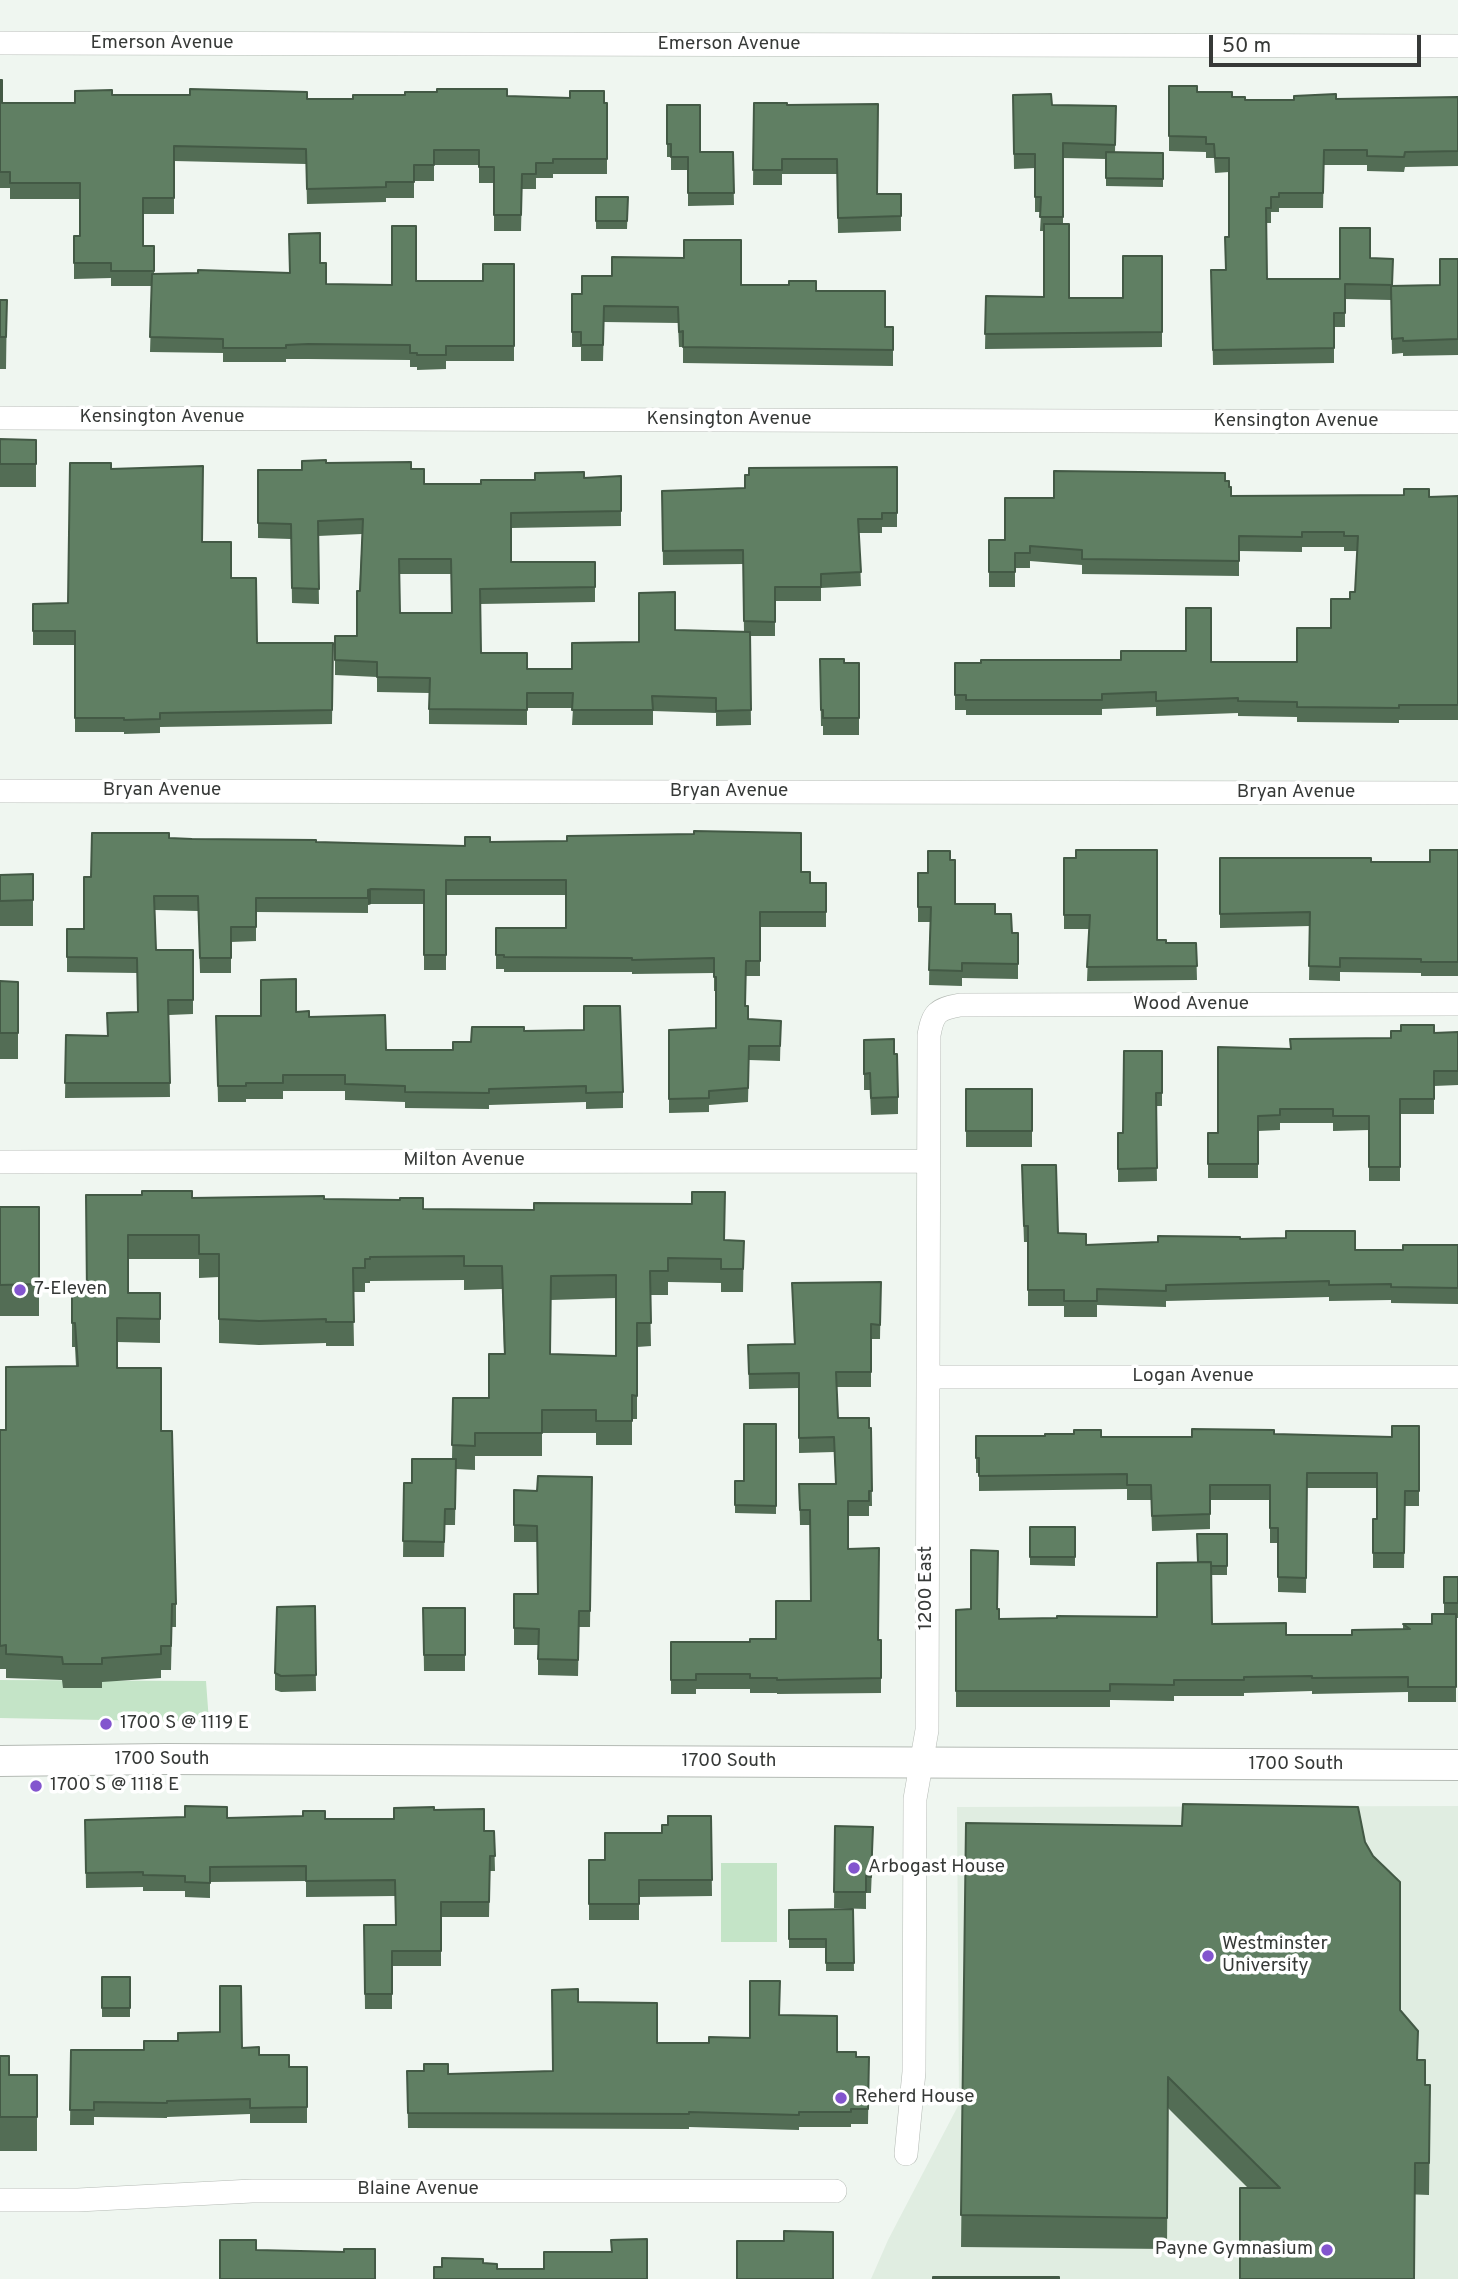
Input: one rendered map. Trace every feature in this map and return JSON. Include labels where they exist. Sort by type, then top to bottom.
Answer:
[{"type":"street","name":"Emerson Avenue","points":[[0,43],[1458,46]]},
{"type":"street","name":"Kensington Avenue","points":[[0,418],[1458,422]]},
{"type":"street","name":"Bryan Avenue","points":[[0,791],[1458,793]]},
{"type":"street","name":"Wood Avenue","points":[[932,1021],[936,1013],[960,1005],[1458,1004]]},
{"type":"street","name":"1200 East","points":[[906,2154],[914,2071],[915,1799],[927,1730],[927,1161],[929,1035],[932,1021]]},
{"type":"street","name":"Milton Avenue","points":[[0,1162],[927,1161]]},
{"type":"street","name":"Logan Avenue","points":[[928,1377],[1458,1377]]},
{"type":"street","name":"1700 South","points":[[0,1761],[179,1759],[1458,1765]]},
{"type":"street","name":"Blaine Avenue","points":[[0,2200],[79,2200],[253,2191],[835,2191]]},
{"type":"shaded area","name":"Westminster University","points":[[1458,1806],[1458,2279],[871,2279],[888,2240],[959,2104],[957,1807]]},
{"type":"green space","points":[[0,1680],[206,1681],[209,1722],[0,1718]]},
{"type":"green space","points":[[721,1863],[777,1863],[777,1942],[721,1942]]},
{"type":"building","points":[[0,80],[2,103],[75,103],[75,91],[112,90],[112,95],[190,95],[190,89],[307,92],[307,99],[353,99],[353,95],[405,95],[405,92],[437,92],[437,89],[507,89],[507,96],[570,98],[570,91],[604,91],[604,103],[607,103],[607,159],[553,159],[553,163],[536,163],[536,174],[522,174],[521,215],[494,215],[494,167],[479,167],[479,150],[434,150],[434,165],[414,165],[414,182],[386,182],[386,187],[307,189],[306,149],[174,146],[174,198],[143,198],[143,246],[154,246],[154,271],[111,271],[111,263],[74,263],[74,236],[80,236],[80,183],[10,183],[10,172],[0,172]]},
{"type":"building","points":[[1169,86],[1197,86],[1197,92],[1232,92],[1232,97],[1245,97],[1245,100],[1294,100],[1294,96],[1336,94],[1336,99],[1458,97],[1458,151],[1405,152],[1404,157],[1367,156],[1367,150],[1324,150],[1323,193],[1279,193],[1279,197],[1271,197],[1271,208],[1266,208],[1267,279],[1340,279],[1340,228],[1370,228],[1370,258],[1393,259],[1392,285],[1345,284],[1345,313],[1334,313],[1334,348],[1213,350],[1211,270],[1226,270],[1225,237],[1229,237],[1229,158],[1215,158],[1214,144],[1206,144],[1206,137],[1169,136]]},
{"type":"building","points":[[1051,94],[1052,105],[1116,106],[1115,145],[1063,143],[1063,217],[1040,217],[1041,197],[1035,197],[1035,154],[1014,154],[1013,95]]},
{"type":"building","points":[[754,103],[878,104],[877,194],[901,194],[901,216],[838,218],[837,159],[782,159],[782,170],[753,170]]},
{"type":"building","points":[[667,105],[700,105],[700,152],[733,152],[734,193],[688,193],[688,157],[671,157],[671,144],[667,144]]},
{"type":"building","points":[[1106,152],[1163,153],[1163,179],[1106,178]]},
{"type":"building","points":[[596,197],[628,197],[627,221],[596,221]]},
{"type":"building","points":[[1044,224],[1069,224],[1069,298],[1123,298],[1123,256],[1162,256],[1162,332],[985,334],[986,296],[1044,297]]},
{"type":"building","points":[[392,226],[416,226],[416,281],[483,281],[483,264],[514,264],[514,346],[446,346],[446,355],[417,355],[410,353],[410,345],[308,344],[286,345],[286,348],[223,348],[223,339],[150,337],[152,274],[198,273],[198,270],[290,273],[289,234],[320,233],[320,263],[326,263],[326,284],[392,285]]},
{"type":"building","points":[[684,240],[741,240],[741,285],[789,285],[789,281],[816,281],[816,291],[885,291],[885,327],[893,327],[893,350],[683,347],[683,331],[679,332],[678,307],[604,306],[603,345],[581,345],[581,332],[572,332],[572,294],[582,294],[582,276],[612,276],[612,257],[684,258]]},
{"type":"building","points":[[1440,259],[1458,259],[1458,339],[1392,339],[1391,286],[1440,285]]},
{"type":"building","points":[[0,300],[7,300],[6,337],[0,337]]},
{"type":"building","points":[[0,439],[36,440],[36,464],[0,464]]},
{"type":"building","points":[[302,461],[411,462],[411,469],[424,469],[424,484],[535,480],[535,473],[584,472],[584,478],[621,476],[621,511],[511,513],[511,562],[595,562],[595,587],[480,589],[481,653],[527,653],[527,669],[572,669],[572,643],[639,642],[639,593],[675,592],[675,630],[750,632],[751,710],[716,711],[716,698],[652,696],[653,710],[572,710],[573,693],[527,693],[527,710],[429,709],[430,678],[377,677],[377,662],[335,660],[335,636],[357,636],[357,591],[360,591],[363,519],[318,521],[319,589],[292,588],[291,524],[258,523],[258,470],[302,470]],"holes":[[[399,559],[451,559],[452,613],[400,613]]]},
{"type":"building","points":[[70,463],[111,463],[111,469],[203,466],[202,542],[231,542],[231,578],[256,578],[257,643],[333,643],[332,710],[160,713],[160,719],[75,718],[75,631],[33,631],[33,604],[68,603]]},
{"type":"building","points":[[897,467],[897,513],[882,513],[882,519],[858,519],[861,572],[821,574],[821,587],[775,587],[775,622],[744,621],[743,550],[663,551],[662,491],[745,488],[745,475],[749,475],[749,468]]},
{"type":"building","points":[[1054,471],[1225,473],[1225,481],[1229,481],[1231,487],[1231,496],[1404,495],[1404,489],[1429,489],[1429,497],[1458,496],[1458,705],[1399,705],[1399,708],[1297,707],[1297,702],[1238,701],[1238,698],[1156,701],[1156,692],[1102,694],[1102,700],[966,700],[966,695],[955,695],[955,663],[981,663],[981,660],[1121,660],[1121,651],[1186,651],[1186,608],[1211,608],[1211,662],[1297,662],[1297,628],[1331,628],[1331,599],[1350,599],[1350,592],[1355,592],[1358,536],[1344,536],[1344,532],[1302,532],[1302,537],[1239,536],[1239,561],[1082,559],[1082,550],[1030,546],[1030,553],[1015,553],[1015,572],[989,572],[989,540],[1005,540],[1005,498],[1054,498]]},
{"type":"building","points":[[820,659],[844,659],[844,663],[859,663],[859,718],[823,718]]},
{"type":"building","points":[[694,831],[801,833],[801,872],[810,872],[810,883],[826,883],[826,912],[760,912],[760,961],[746,961],[745,1006],[748,1006],[748,1019],[781,1021],[780,1046],[749,1046],[748,1088],[709,1091],[709,1098],[669,1099],[669,1030],[716,1028],[714,958],[632,960],[496,955],[496,928],[566,928],[566,880],[446,880],[446,955],[424,955],[424,890],[371,889],[368,890],[368,898],[256,898],[256,927],[231,927],[231,958],[200,958],[198,896],[154,896],[156,950],[193,950],[193,1000],[168,1000],[170,1083],[65,1083],[66,1035],[108,1036],[107,1013],[138,1012],[137,958],[67,957],[67,929],[84,929],[84,877],[91,877],[92,833],[169,833],[169,838],[465,846],[465,837],[490,837],[490,842],[567,841],[567,836],[694,834]]},
{"type":"building","points":[[1076,850],[1157,850],[1157,940],[1166,940],[1166,943],[1196,943],[1197,966],[1087,967],[1090,915],[1064,915],[1064,858],[1076,858]]},
{"type":"building","points":[[1430,850],[1458,850],[1458,962],[1340,958],[1340,967],[1309,966],[1310,912],[1220,914],[1220,858],[1371,858],[1371,862],[1430,862]]},
{"type":"building","points":[[928,851],[950,851],[950,860],[955,860],[955,904],[995,904],[995,914],[1011,914],[1012,933],[1018,933],[1018,964],[962,963],[962,971],[929,970],[931,907],[918,907],[918,873],[928,873]]},
{"type":"building","points":[[33,874],[33,900],[0,901],[0,875]]},
{"type":"building","points":[[296,979],[296,1012],[309,1011],[309,1017],[385,1015],[386,1050],[453,1050],[453,1042],[471,1042],[472,1027],[524,1027],[524,1031],[584,1030],[584,1006],[620,1006],[623,1092],[586,1093],[586,1086],[489,1089],[489,1093],[405,1092],[405,1086],[345,1084],[345,1075],[283,1075],[283,1083],[218,1086],[216,1016],[261,1016],[261,980]]},
{"type":"building","points":[[0,981],[18,982],[18,1033],[0,1033]]},
{"type":"building","points":[[1401,1025],[1434,1025],[1434,1033],[1458,1032],[1458,1071],[1434,1071],[1434,1099],[1400,1099],[1400,1167],[1369,1167],[1369,1116],[1333,1116],[1333,1109],[1280,1109],[1280,1115],[1258,1116],[1258,1164],[1208,1164],[1208,1133],[1218,1133],[1218,1047],[1291,1049],[1290,1039],[1391,1038],[1391,1031],[1401,1031]]},
{"type":"building","points":[[894,1039],[898,1097],[871,1098],[870,1073],[864,1074],[864,1040]]},
{"type":"building","points":[[1124,1051],[1162,1051],[1162,1093],[1156,1093],[1157,1168],[1118,1169],[1118,1133],[1123,1133]]},
{"type":"building","points":[[966,1089],[1032,1089],[1032,1131],[966,1131]]},
{"type":"building","points":[[1022,1165],[1056,1165],[1058,1233],[1086,1234],[1086,1245],[1158,1242],[1158,1236],[1286,1238],[1286,1231],[1355,1231],[1355,1250],[1403,1250],[1403,1245],[1458,1245],[1458,1288],[1391,1287],[1391,1284],[1329,1285],[1329,1281],[1166,1285],[1166,1291],[1097,1289],[1097,1301],[1064,1301],[1064,1290],[1028,1290],[1028,1226],[1024,1226]]},
{"type":"building","points":[[142,1191],[192,1191],[192,1198],[423,1198],[423,1209],[534,1210],[534,1203],[692,1204],[692,1192],[725,1192],[724,1240],[744,1241],[743,1269],[721,1269],[721,1259],[668,1258],[668,1271],[650,1271],[651,1323],[637,1323],[637,1396],[632,1395],[632,1421],[596,1421],[596,1410],[542,1410],[542,1433],[475,1433],[475,1446],[452,1445],[453,1398],[489,1398],[489,1354],[505,1354],[502,1266],[464,1266],[464,1256],[370,1257],[365,1259],[365,1268],[353,1268],[354,1322],[326,1322],[326,1319],[219,1319],[219,1254],[199,1254],[199,1235],[128,1235],[128,1293],[160,1293],[160,1319],[117,1318],[117,1368],[161,1368],[161,1431],[172,1431],[176,1604],[172,1604],[171,1646],[161,1646],[161,1654],[102,1658],[102,1664],[63,1664],[62,1657],[6,1654],[6,1645],[0,1646],[0,1430],[6,1430],[6,1367],[78,1366],[75,1323],[72,1323],[72,1294],[87,1294],[86,1195],[142,1195]],"holes":[[[616,1275],[616,1356],[550,1354],[551,1276]]]},
{"type":"building","points":[[0,1207],[39,1207],[39,1284],[0,1285]]},
{"type":"building","points":[[881,1282],[880,1325],[871,1324],[871,1372],[836,1372],[838,1418],[869,1418],[871,1428],[872,1491],[869,1491],[869,1501],[848,1501],[848,1549],[879,1548],[878,1640],[881,1640],[881,1678],[777,1680],[750,1678],[750,1674],[696,1674],[696,1680],[671,1680],[671,1642],[750,1642],[750,1639],[776,1639],[776,1601],[811,1601],[810,1510],[800,1510],[799,1484],[836,1484],[834,1437],[799,1438],[799,1373],[749,1374],[748,1345],[795,1344],[792,1283]]},
{"type":"building","points":[[744,1424],[776,1424],[776,1506],[735,1505],[735,1481],[744,1481]]},
{"type":"building","points":[[1392,1426],[1419,1426],[1419,1491],[1405,1491],[1404,1553],[1373,1553],[1373,1519],[1377,1519],[1377,1473],[1307,1473],[1306,1578],[1278,1577],[1278,1528],[1270,1528],[1270,1485],[1210,1485],[1210,1514],[1152,1516],[1151,1485],[1127,1485],[1127,1474],[979,1476],[979,1458],[976,1458],[976,1436],[1045,1436],[1074,1434],[1074,1430],[1101,1430],[1101,1437],[1192,1437],[1192,1429],[1274,1430],[1274,1434],[1392,1437]]},
{"type":"building","points":[[412,1459],[456,1459],[455,1509],[445,1509],[444,1542],[403,1541],[404,1483],[412,1483]]},
{"type":"building","points":[[538,1476],[592,1477],[590,1611],[579,1611],[578,1660],[538,1659],[539,1629],[514,1628],[514,1594],[538,1594],[537,1526],[514,1525],[514,1490],[537,1491]]},
{"type":"building","points":[[1030,1527],[1075,1527],[1075,1557],[1030,1557]]},
{"type":"building","points":[[1197,1534],[1227,1534],[1227,1566],[1211,1566],[1211,1562],[1198,1562]]},
{"type":"building","points":[[971,1550],[998,1551],[999,1619],[1057,1616],[1157,1617],[1157,1563],[1211,1562],[1212,1624],[1286,1623],[1286,1635],[1352,1635],[1352,1630],[1410,1629],[1403,1624],[1432,1624],[1432,1614],[1456,1614],[1456,1687],[1408,1687],[1408,1677],[1312,1676],[1174,1680],[1174,1685],[1110,1684],[1110,1691],[956,1691],[956,1610],[971,1609]]},
{"type":"building","points":[[1444,1577],[1458,1577],[1458,1603],[1444,1603]]},
{"type":"building","points":[[315,1606],[316,1675],[281,1676],[275,1673],[277,1607]]},
{"type":"building","points":[[423,1608],[465,1608],[465,1655],[424,1655]]},
{"type":"building","name":"Westminster University","points":[[1183,1804],[1358,1807],[1365,1842],[1373,1856],[1400,1882],[1400,2010],[1418,2031],[1417,2060],[1425,2060],[1425,2085],[1430,2085],[1429,2163],[1415,2163],[1414,2279],[1240,2279],[1240,2188],[1280,2188],[1168,2077],[1167,2218],[961,2215],[966,1823],[1182,1826]]},
{"type":"building","points":[[185,1806],[227,1807],[227,1818],[303,1816],[303,1811],[325,1811],[325,1819],[394,1819],[394,1808],[484,1809],[484,1831],[494,1831],[495,1856],[490,1856],[489,1902],[441,1902],[441,1951],[392,1951],[392,1994],[365,1994],[364,1925],[396,1925],[395,1880],[306,1881],[306,1866],[210,1867],[210,1883],[185,1882],[185,1876],[143,1875],[143,1872],[86,1873],[85,1820],[185,1817]]},
{"type":"building","points":[[668,1816],[711,1816],[712,1880],[639,1880],[639,1904],[589,1904],[589,1860],[605,1860],[605,1833],[662,1833],[662,1825],[668,1825]]},
{"type":"building","name":"Arbogast House","points":[[835,1826],[873,1827],[871,1877],[866,1876],[866,1892],[834,1892]]},
{"type":"building","points":[[853,1909],[854,1963],[826,1963],[826,1939],[789,1939],[789,1910]]},
{"type":"building","points":[[102,1977],[130,1977],[130,2008],[102,2008]]},
{"type":"building","points":[[750,1981],[780,1981],[779,2015],[837,2016],[837,2052],[856,2052],[856,2057],[869,2057],[868,2109],[851,2109],[851,2112],[799,2112],[799,2115],[689,2112],[408,2113],[407,2071],[424,2071],[424,2064],[448,2064],[448,2074],[553,2071],[552,1990],[578,1989],[578,2002],[657,2003],[657,2043],[709,2043],[709,2037],[750,2038]]},
{"type":"building","points":[[220,1986],[241,1986],[242,2048],[259,2047],[259,2055],[289,2055],[289,2067],[307,2067],[307,2107],[250,2108],[250,2099],[167,2103],[94,2102],[94,2110],[70,2110],[71,2050],[144,2050],[144,2041],[178,2041],[178,2033],[220,2032]]},
{"type":"building","points":[[0,2056],[9,2056],[9,2075],[37,2075],[37,2117],[0,2117]]},
{"type":"building","points":[[784,2231],[833,2232],[833,2279],[737,2279],[737,2241],[784,2241]]},
{"type":"building","points":[[647,2239],[647,2279],[434,2279],[434,2267],[442,2267],[442,2258],[483,2259],[483,2263],[497,2264],[497,2269],[544,2269],[544,2252],[612,2252],[611,2240]]},
{"type":"building","points":[[220,2240],[256,2240],[256,2250],[344,2252],[344,2249],[375,2249],[375,2279],[220,2279]]},
{"type":"building","points":[[1059,2277],[1059,2279],[933,2279]]},
{"type":"place","name":"7-Eleven","points":[[20,1290]]},
{"type":"place","name":"1700 S @ 1119 E","points":[[106,1724]]},
{"type":"place","name":"1700 S @ 1118 E","points":[[36,1786]]},
{"type":"place","name":"Arbogast House","points":[[854,1868]]},
{"type":"place","name":"Westminster University","points":[[1208,1956]]},
{"type":"place","name":"Reherd House","points":[[841,2098]]},
{"type":"place","name":"Payne Gymnasium","points":[[1327,2250]]}]
